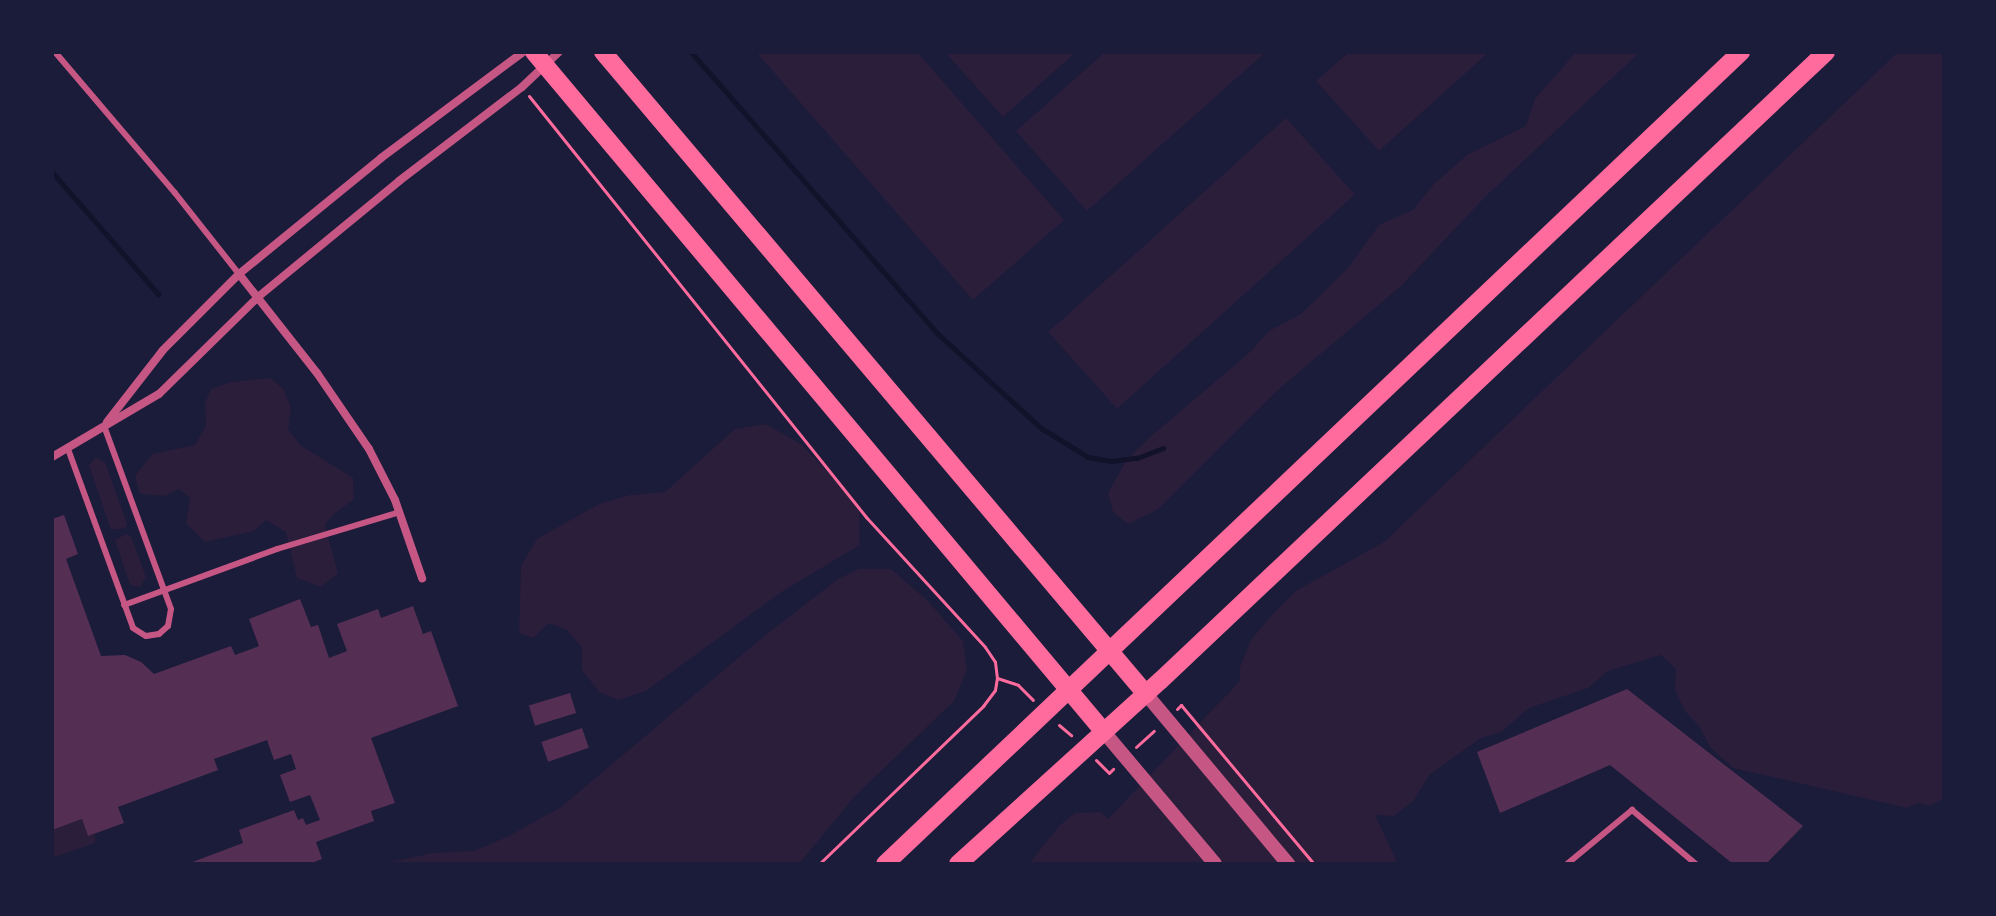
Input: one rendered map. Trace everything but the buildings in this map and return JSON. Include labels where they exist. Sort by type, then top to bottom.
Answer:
[{"type":"main road","points":[[534,52],[1104,732]]},
{"type":"main road","points":[[603,52],[1146,694]]},
{"type":"main road","points":[[885,864],[1741,52]]},
{"type":"main road","points":[[958,864],[1146,694],[1826,52]]},
{"type":"street","points":[[104,426],[163,350],[239,274],[381,158],[523,52]]},
{"type":"street","points":[[52,457],[159,394],[258,297],[399,181],[522,87],[559,52]]},
{"type":"street","points":[[239,274],[317,373],[369,449],[400,512],[422,578]]},
{"type":"street","points":[[1146,694],[1288,864]]},
{"type":"street","points":[[1104,732],[1215,864]]},
{"type":"lane","points":[[55,52],[175,193],[239,274]]},
{"type":"lane","points":[[68,449],[124,605],[139,634],[159,634],[168,626],[171,615],[104,426]]},
{"type":"lane","points":[[124,605],[277,549],[400,512]]},
{"type":"lane","points":[[1567,864],[1632,810],[1696,864]]},
{"type":"path","points":[[522,87],[866,517],[985,647],[995,662],[995,690],[983,706],[819,864]]},
{"type":"path","points":[[997,678],[1018,685],[1109,773],[1181,705],[1314,864]]},
{"type":"shaded area","points":[[756,52],[917,52],[1064,220],[973,300]]},
{"type":"shaded area","points":[[945,52],[1076,52],[1003,117]]},
{"type":"shaded area","points":[[1105,52],[1266,52],[1087,211],[1016,131]]},
{"type":"shaded area","points":[[1349,52],[1489,52],[1379,151],[1316,81]]},
{"type":"shaded area","points":[[1576,52],[1640,52],[1485,197],[1401,286],[1279,389],[1157,510],[1128,524],[1113,512],[1108,493],[1126,461],[1151,436],[1248,354],[1269,331],[1301,314],[1347,269],[1379,225],[1413,210],[1434,184],[1467,155],[1526,126],[1535,99]]},
{"type":"shaded area","points":[[1898,52],[1944,52],[1944,798],[1930,806],[1918,803],[1907,808],[1733,768],[1710,747],[1699,726],[1685,711],[1675,690],[1676,669],[1661,655],[1608,671],[1588,688],[1529,708],[1501,732],[1481,738],[1429,775],[1414,800],[1394,816],[1375,815],[1398,864],[1029,864],[1059,826],[1075,813],[1101,812],[1108,819],[1240,681],[1240,667],[1251,640],[1296,591],[1384,542]]},
{"type":"shaded area","points":[[1286,118],[1355,195],[1117,409],[1048,332]]},
{"type":"shaded area","points":[[271,378],[284,390],[291,408],[288,429],[300,445],[353,478],[354,499],[325,525],[338,573],[321,587],[297,578],[286,532],[266,520],[254,531],[205,542],[186,523],[190,498],[179,489],[165,496],[140,494],[135,476],[152,454],[195,445],[206,426],[205,403],[211,389],[231,382]]},
{"type":"shaded area","points":[[766,424],[802,445],[838,483],[859,511],[860,545],[783,591],[646,691],[618,700],[599,692],[582,670],[582,648],[567,630],[549,623],[533,638],[519,633],[521,566],[537,539],[599,504],[630,495],[665,492],[735,429]]},
{"type":"shaded area","points":[[96,457],[105,462],[127,524],[125,528],[111,530],[89,465]]},
{"type":"shaded area","points":[[126,534],[131,536],[146,577],[140,587],[130,585],[115,540]]},
{"type":"shaded area","points":[[859,569],[891,569],[927,600],[963,641],[967,670],[954,701],[854,797],[799,864],[381,864],[433,853],[474,851],[509,836],[561,807],[763,637],[838,579]]},
{"type":"shaded area","points":[[82,819],[88,836],[95,834],[95,843],[52,858],[52,830]]},
{"type":"waterway","points":[[691,52],[938,334],[1041,428],[1088,457],[1111,461],[1137,458],[1163,448]]},
{"type":"waterway","points":[[52,172],[158,294]]}]
